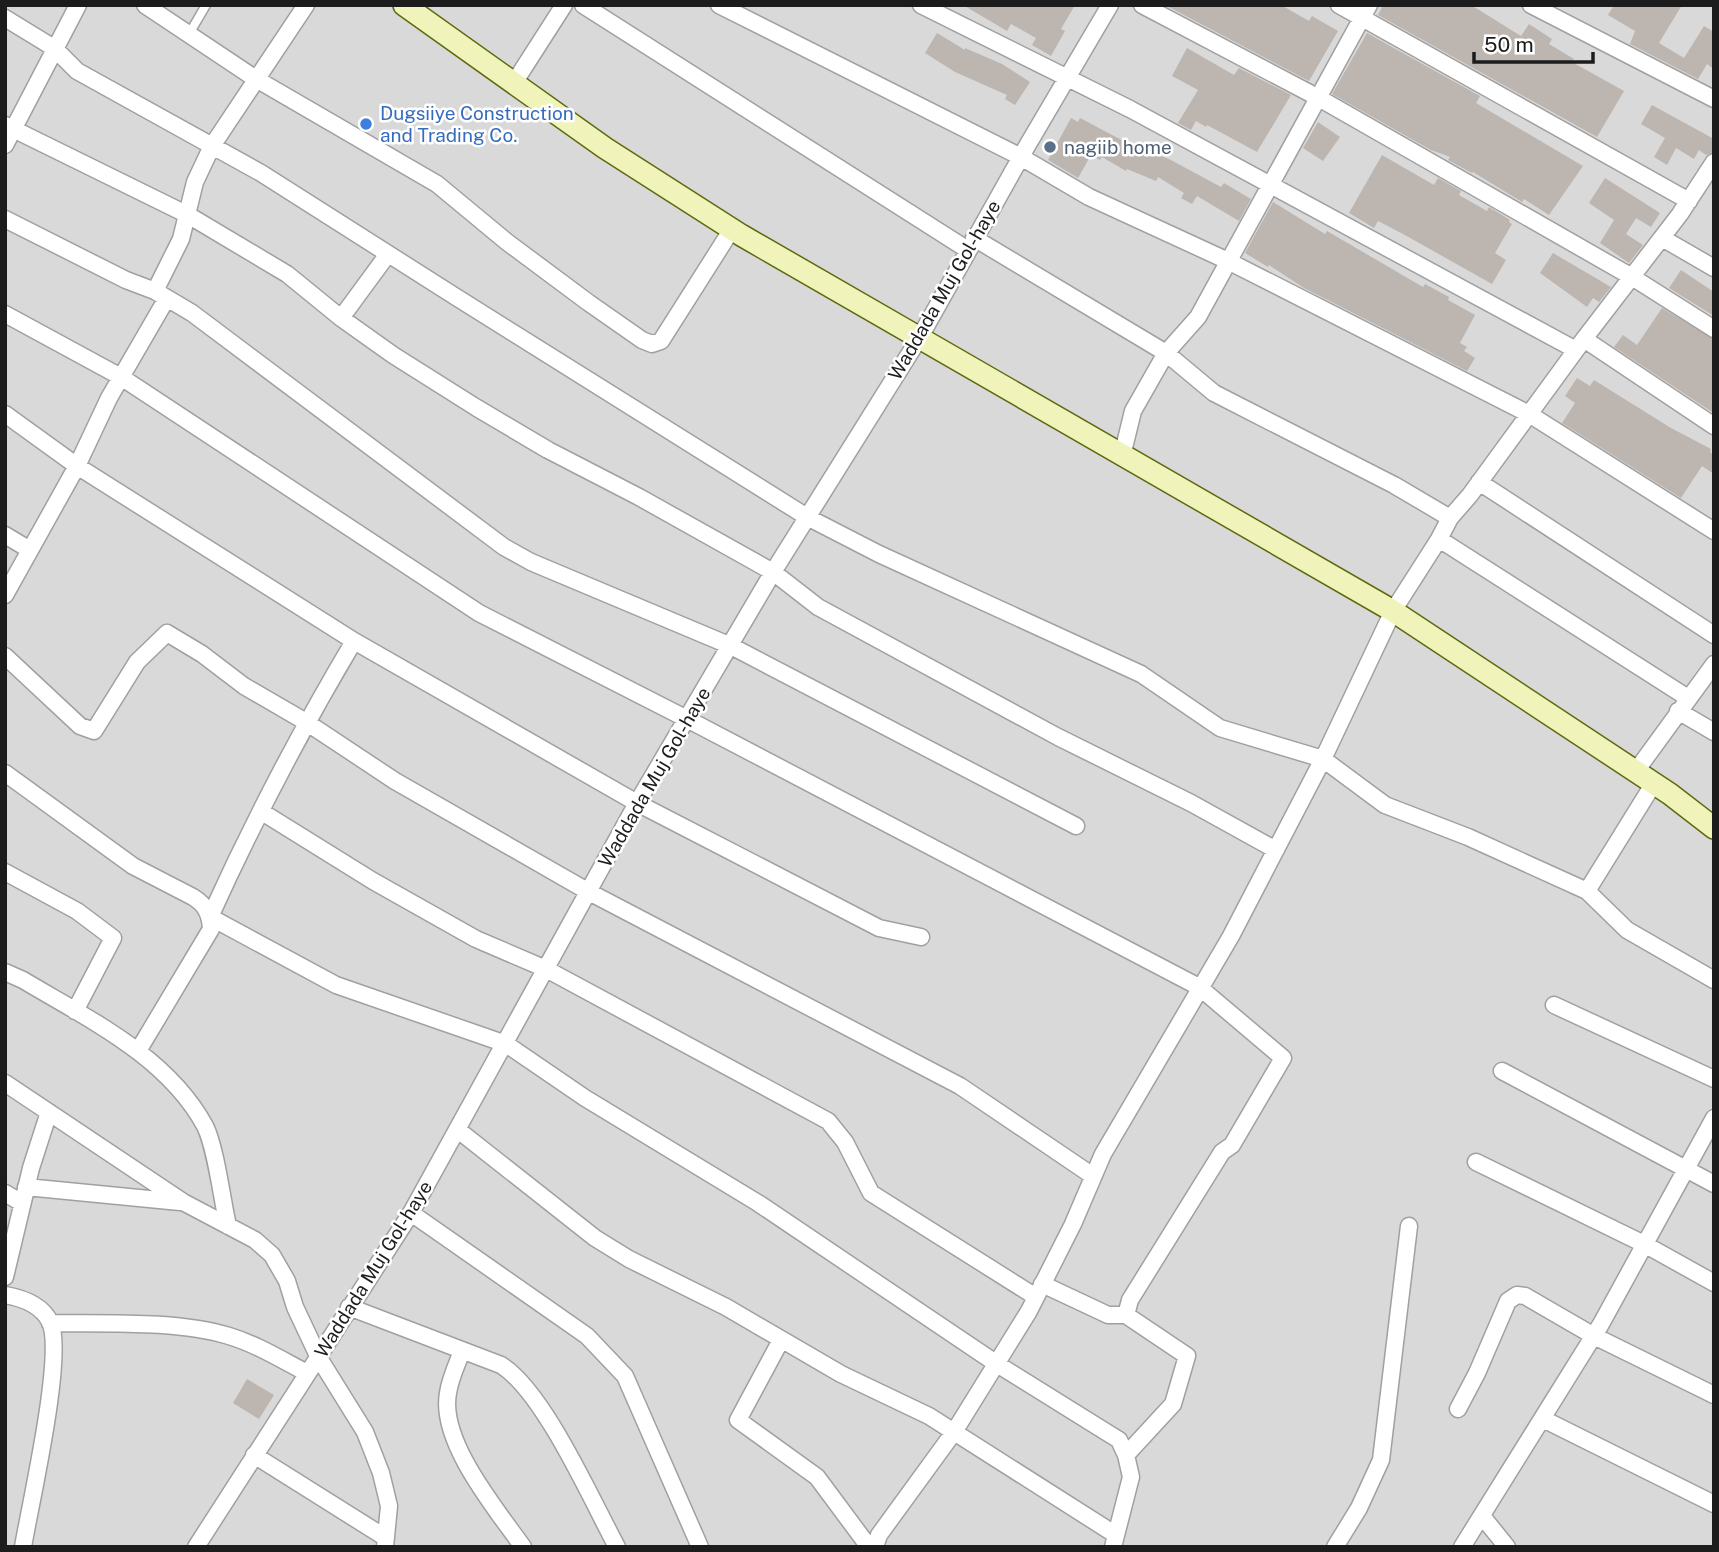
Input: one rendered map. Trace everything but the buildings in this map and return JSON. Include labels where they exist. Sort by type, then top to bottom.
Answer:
[{"type":"main road","points":[[404,5],[606,148],[732,229],[1394,611],[1654,783],[1714,828]]},
{"type":"street","points":[[5,145],[9,128],[78,5]]},
{"type":"street","points":[[145,5],[256,79],[437,184],[527,257],[642,340],[652,344],[661,341],[732,229]]},
{"type":"street","points":[[5,595],[77,466],[161,295],[181,239],[195,182],[212,146],[306,5]]},
{"type":"street","points":[[514,83],[564,5]]},
{"type":"street","points":[[583,5],[971,244],[1166,353],[1214,393],[1394,485],[1450,518]]},
{"type":"street","points":[[719,5],[1021,157],[1089,197],[1228,261],[1529,414],[1714,531]]},
{"type":"street","points":[[921,5],[1130,108],[1580,345],[1714,426]]},
{"type":"street","name":"Waddada Muj Gol-haye","points":[[195,1547],[411,1213],[637,803],[773,572],[919,337],[1110,5]]},
{"type":"street","points":[[1142,5],[1317,97],[1632,277],[1714,329]]},
{"type":"street","points":[[1339,5],[1366,11],[1689,201]]},
{"type":"street","points":[[1531,5],[1714,99]]},
{"type":"street","points":[[1122,456],[1133,411],[1166,353],[1198,317],[1269,183],[1366,11]]},
{"type":"street","points":[[5,18],[54,48],[77,71],[261,173],[807,517],[879,554],[1141,674],[1220,728],[1323,759],[1385,805],[1468,837],[1587,891],[1628,930],[1714,979]]},
{"type":"street","points":[[9,128],[188,215],[287,274],[341,318],[393,355],[524,436],[773,572],[818,607],[1058,737],[1191,803],[1276,850]]},
{"type":"street","points":[[875,1547],[879,1535],[954,1432],[1039,1291],[1103,1154],[1231,936],[1323,759],[1394,611],[1450,518],[1712,170]]},
{"type":"street","points":[[5,219],[161,295],[204,321],[504,547],[531,562],[731,646],[1076,826]]},
{"type":"street","points":[[1662,238],[1714,268]]},
{"type":"street","points":[[341,318],[388,254]]},
{"type":"street","points":[[5,314],[121,377],[479,613],[1199,987],[1283,1058],[1232,1145],[1222,1152],[1130,1300],[1126,1315]]},
{"type":"street","points":[[5,414],[77,466],[354,641],[637,803],[879,928],[921,937]]},
{"type":"street","points":[[1479,482],[1714,635]]},
{"type":"street","points":[[5,535],[30,550]]},
{"type":"street","points":[[1439,539],[1683,704],[1714,732]]},
{"type":"street","points":[[5,656],[80,726],[94,731],[137,663],[167,633],[202,654],[244,686],[306,722],[395,781],[589,892],[960,1086],[1093,1176]]},
{"type":"street","points":[[210,917],[242,845],[262,812],[306,722],[354,641]]},
{"type":"street","points":[[1636,771],[1714,664]]},
{"type":"street","points":[[5,773],[133,866],[202,903],[210,917],[211,929],[138,1051]]},
{"type":"street","points":[[1587,891],[1654,783]]},
{"type":"street","points":[[262,812],[373,881],[476,939],[546,970],[828,1121],[845,1142],[872,1193],[1039,1291],[1108,1315],[1126,1315],[1186,1356],[1173,1404],[1126,1455]]},
{"type":"street","points":[[5,872],[77,911],[113,938],[75,1011]]},
{"type":"street","points":[[210,917],[336,985],[506,1044],[584,1098],[758,1203],[997,1364],[1119,1440],[1131,1477],[1114,1541],[929,1416],[841,1374],[726,1307],[629,1259],[594,1238],[458,1130]]},
{"type":"street","points":[[5,972],[23,980],[138,1051],[186,1098],[206,1128],[228,1226]]},
{"type":"street","points":[[1554,1005],[1714,1079]]},
{"type":"street","points":[[1502,1071],[1714,1184]]},
{"type":"street","points":[[5,1083],[183,1202],[255,1240],[272,1255],[287,1281],[295,1307],[319,1358],[365,1432],[382,1473],[389,1506],[385,1542],[254,1455]]},
{"type":"street","points":[[5,1277],[26,1186],[49,1112]]},
{"type":"street","points":[[1462,1547],[1594,1336],[1714,1118]]},
{"type":"street","points":[[1476,1163],[1644,1244],[1714,1283]]},
{"type":"street","points":[[26,1186],[183,1202]]},
{"type":"street","points":[[5,1193],[22,1203]]},
{"type":"street","points":[[411,1213],[587,1336],[625,1376],[700,1547]]},
{"type":"street","points":[[1335,1547],[1359,1508],[1381,1460],[1409,1226]]},
{"type":"street","points":[[5,1295],[21,1298],[32,1304],[50,1323],[54,1366],[23,1547]]},
{"type":"street","points":[[1458,1409],[1477,1373],[1508,1301],[1517,1295],[1525,1296],[1594,1336],[1714,1395]]},
{"type":"street","points":[[349,1307],[511,1372],[538,1403],[617,1547]]},
{"type":"street","points":[[50,1323],[148,1325],[204,1330],[230,1336],[307,1373]]},
{"type":"street","points":[[781,1339],[738,1420],[817,1477],[869,1547]]},
{"type":"street","points":[[462,1351],[448,1393],[447,1419],[467,1466],[523,1547]]},
{"type":"street","points":[[1543,1419],[1714,1504]]},
{"type":"street","points":[[1482,1516],[1507,1547]]},
{"type":"lane","points":[[189,34],[206,5]]},
{"type":"shaded area","points":[[5,5],[1714,5],[1714,1547],[5,1547]]},
{"type":"place","name":"Dugsiiye Construction and Trading Co.","points":[[366,124]]},
{"type":"place","name":"nagiib home","points":[[1050,147]]}]
